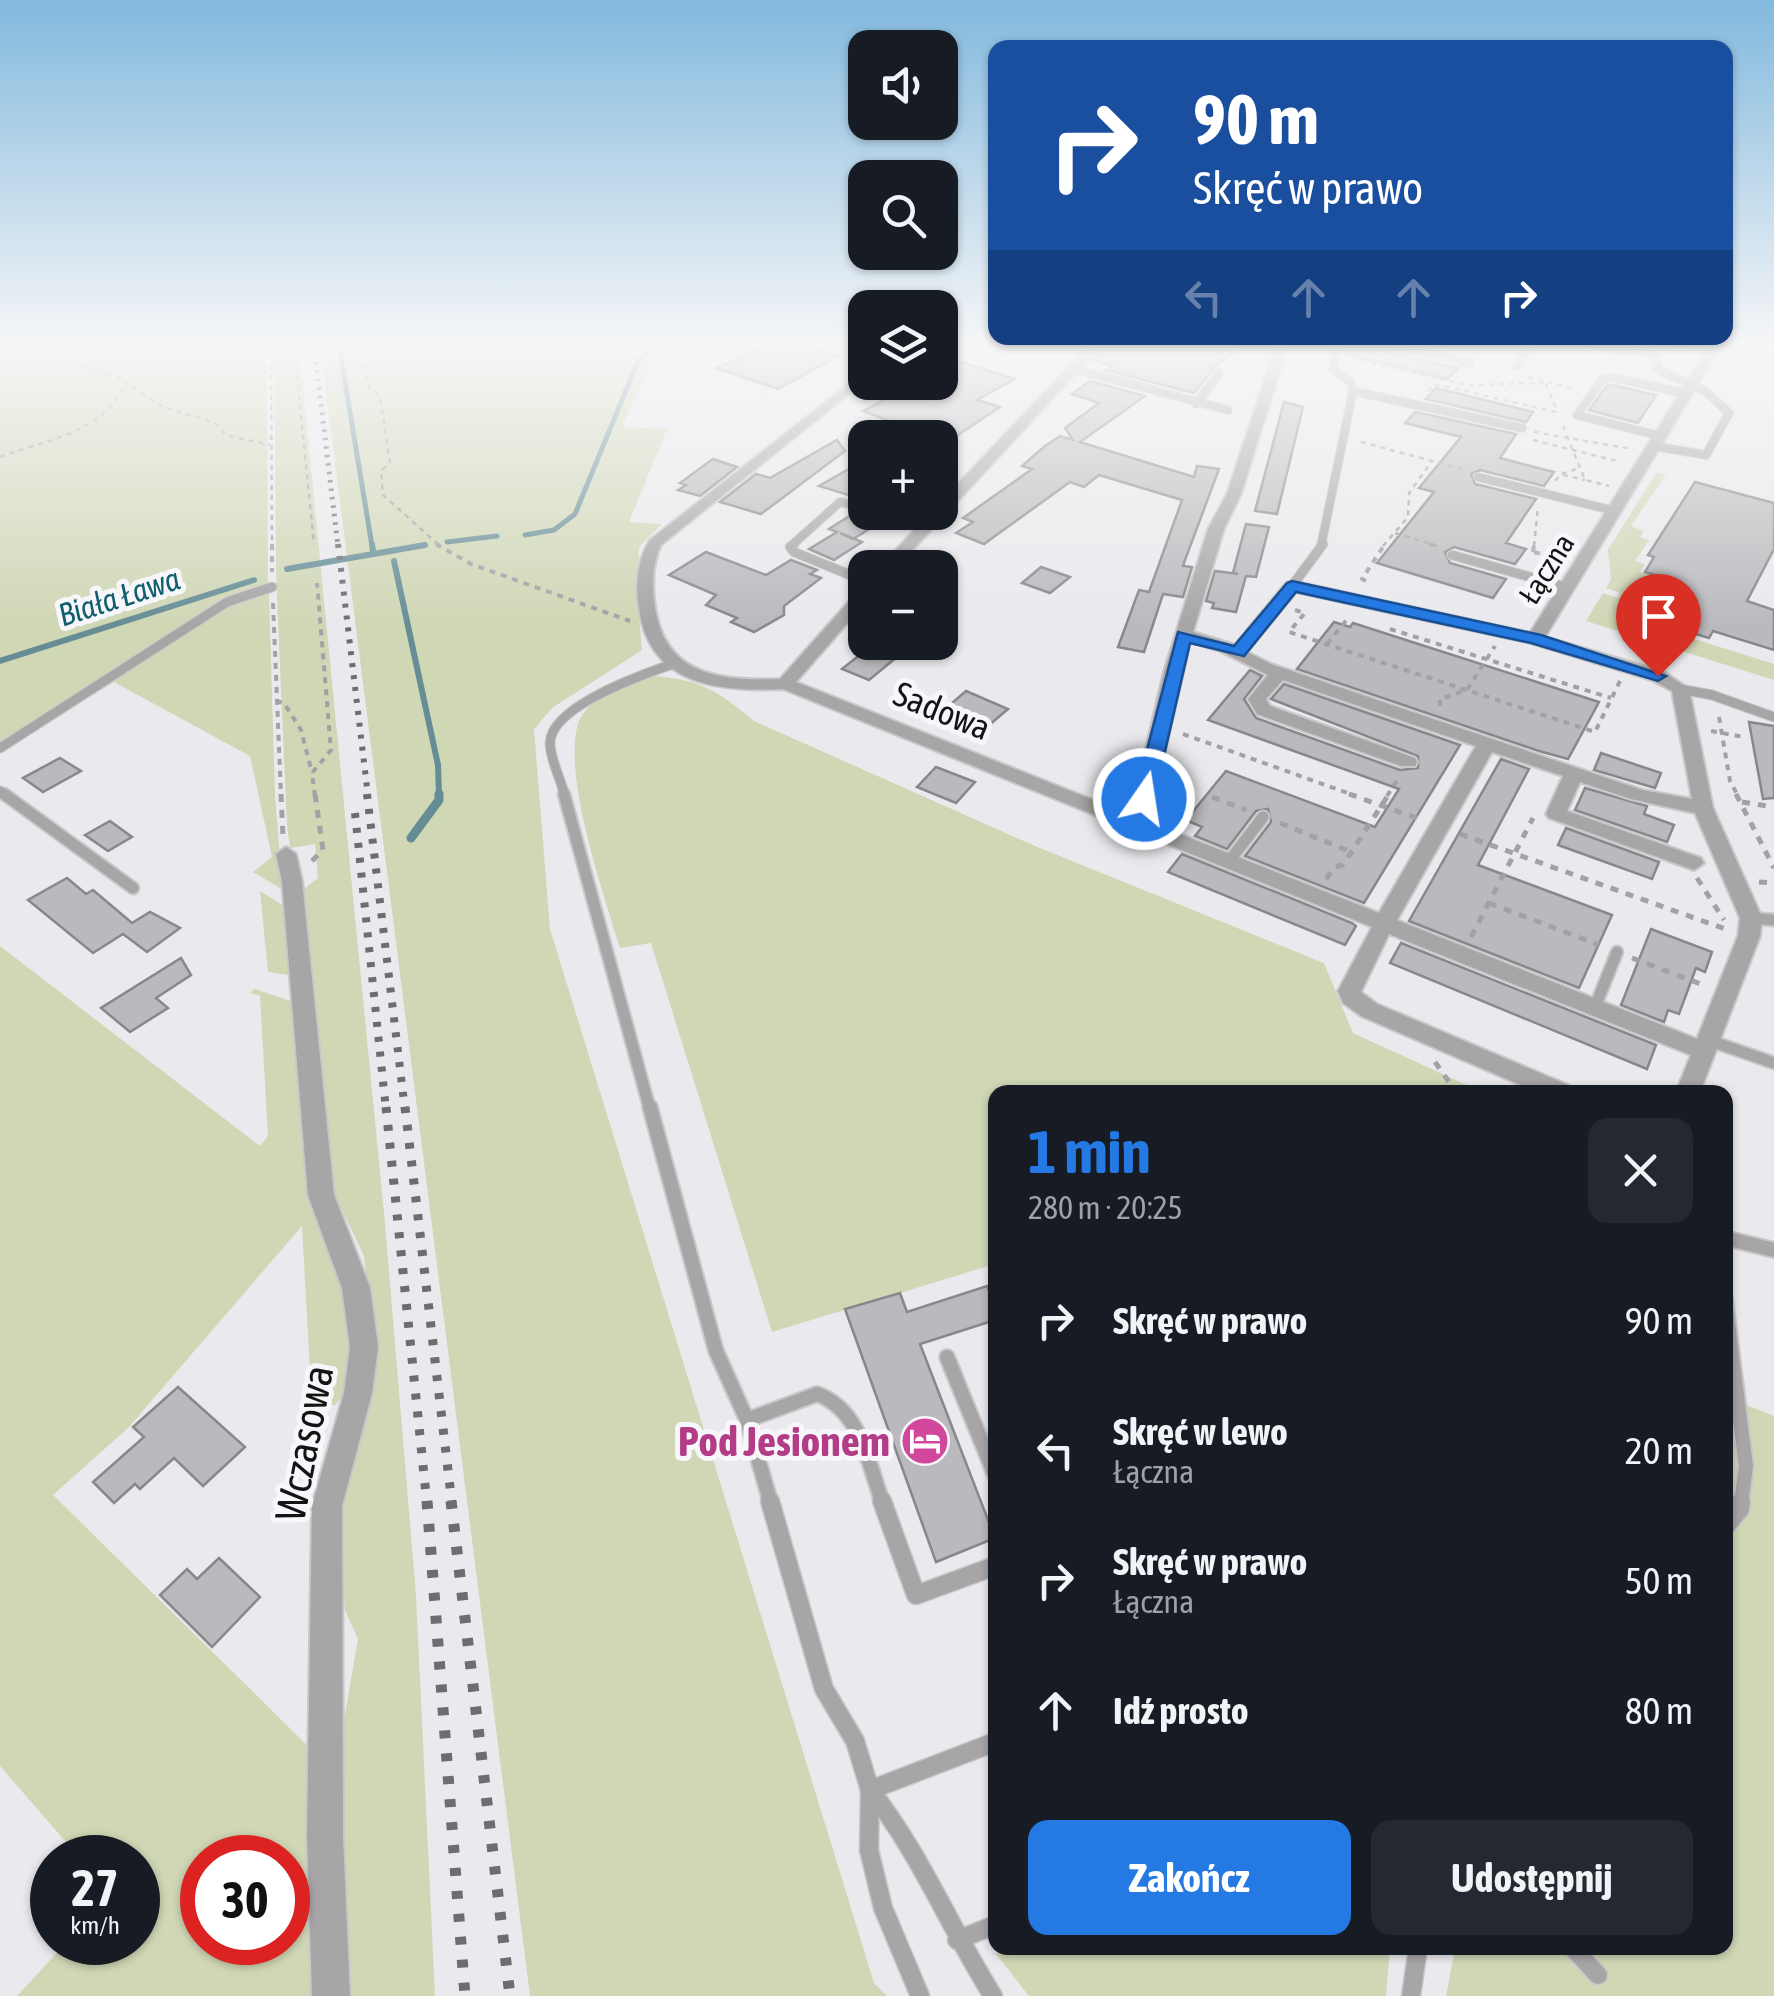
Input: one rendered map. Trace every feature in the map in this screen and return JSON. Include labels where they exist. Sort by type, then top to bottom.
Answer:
[{"type":"street","points":[[785,438],[658,538],[646,564],[647,628],[673,664],[696,676],[731,684],[785,684],[848,612]]},
{"type":"street","points":[[958,493],[1009,438]]},
{"type":"street","points":[[1131,821],[1144,799],[1184,636],[1216,529],[1232,501],[1252,438]]},
{"type":"street","name":"Łączna","points":[[1292,586],[1535,638],[1658,438]]},
{"type":"street","points":[[905,550],[923,530]]},
{"type":"street","points":[[1238,652],[1292,586]]},
{"type":"street","points":[[1184,636],[1574,773],[1656,800],[1702,808]]},
{"type":"street","points":[[1535,638],[1663,678],[1680,689],[1702,808],[1763,919],[1749,936],[1691,1085]]},
{"type":"street","points":[[1279,672],[1258,699],[1256,704],[1262,710],[1408,762]]},
{"type":"street","name":"Sadowa","points":[[785,684],[1595,1006],[1705,1045]]},
{"type":"street","points":[[1487,744],[1350,984],[1352,998],[1369,1010],[1544,1085]]},
{"type":"street","points":[[1574,773],[1556,814],[1694,863]]},
{"type":"street","name":"Wczasowa","points":[[289,868],[320,1195],[356,1288],[364,1347],[358,1393],[328,1506],[325,1837],[331,1996]]},
{"type":"lane","points":[[1292,586],[1324,542],[1343,438]]},
{"type":"lane","points":[[1637,438],[1706,455],[1715,438]]},
{"type":"lane","points":[[1478,476],[1614,511]]},
{"type":"lane","points":[[848,504],[840,502],[790,547],[848,574]]},
{"type":"lane","points":[[1452,555],[1568,588]]},
{"type":"lane","points":[[0,748],[227,602],[272,587]]},
{"type":"lane","points":[[673,664],[643,674],[587,703],[556,724],[550,741],[716,1351],[746,1420],[824,1689],[855,1741],[870,1790],[869,1850],[883,1908],[920,1996]]},
{"type":"lane","points":[[1680,689],[1712,695],[1774,717]]},
{"type":"lane","points":[[0,790],[132,888]]},
{"type":"lane","points":[[1230,860],[1263,816]]},
{"type":"lane","points":[[1595,1006],[1617,952]]},
{"type":"lane","points":[[1705,1045],[1774,1062]]},
{"type":"lane","points":[[1733,1240],[1774,1250]]},
{"type":"lane","points":[[947,1357],[988,1458]]},
{"type":"lane","points":[[1733,1363],[1746,1466],[1740,1509],[1733,1518]]},
{"type":"lane","points":[[746,1420],[818,1394],[832,1399],[851,1416],[916,1595],[988,1569]]},
{"type":"lane","points":[[870,1790],[988,1745]]},
{"type":"lane","points":[[870,1790],[902,1830],[957,1940],[993,1996]]},
{"type":"lane","points":[[957,1940],[988,1928]]},
{"type":"lane","points":[[1411,1996],[1417,1955]]},
{"type":"lane","points":[[1579,1955],[1598,1975]]},
{"type":"path","points":[[0,457],[60,438]]},
{"type":"path","points":[[244,438],[270,444]]},
{"type":"path","points":[[303,438],[314,544]]},
{"type":"path","points":[[384,438],[390,462],[381,471],[383,495],[430,540],[472,564],[647,628]]},
{"type":"path","points":[[1344,438],[1478,476]]},
{"type":"path","points":[[1526,438],[1617,461]]},
{"type":"path","points":[[1562,438],[1654,445]]},
{"type":"path","points":[[1569,440],[1585,480]]},
{"type":"path","points":[[1372,562],[1408,517],[1406,501],[1410,486],[1432,461]]},
{"type":"path","points":[[1560,474],[1626,491]]},
{"type":"path","points":[[1529,560],[1533,552],[1535,510]]},
{"type":"path","points":[[1395,533],[1450,550],[1452,555]]},
{"type":"path","points":[[1533,552],[1555,558]]},
{"type":"path","points":[[312,773],[331,750],[317,583]]},
{"type":"path","points":[[1278,604],[1305,613],[1289,632],[1595,732],[1620,681],[1616,670]]},
{"type":"path","points":[[1327,644],[1349,616]]},
{"type":"path","points":[[1349,616],[1360,616]]},
{"type":"path","points":[[1349,616],[1365,621]]},
{"type":"path","points":[[1381,626],[1611,698]]},
{"type":"path","points":[[1432,725],[1440,699],[1467,690],[1491,651]]},
{"type":"path","points":[[1544,678],[1549,669]]},
{"type":"path","points":[[276,702],[284,703],[300,730],[312,773],[323,850],[289,868]]},
{"type":"path","points":[[1716,702],[1730,781],[1774,868]]},
{"type":"path","points":[[1161,726],[1730,931],[1726,946]]},
{"type":"path","points":[[1720,732],[1744,737]]},
{"type":"path","points":[[1316,894],[1335,867],[1343,864],[1408,762]]},
{"type":"path","points":[[1742,802],[1768,806]]},
{"type":"path","points":[[1463,953],[1539,808],[1556,814]]},
{"type":"path","points":[[1489,903],[1728,994]]},
{"type":"green space","points":[[0,438],[267,438],[268,585],[252,589],[251,593],[269,591],[275,797],[283,890],[253,872],[272,857],[250,756],[114,682],[0,752]]},
{"type":"green space","points":[[275,438],[308,438],[385,1223],[416,1594],[435,1996],[346,1996],[340,1743],[358,1639],[345,1610],[338,1530],[368,1292],[364,1256],[333,1191],[304,889],[318,878],[315,844],[290,848],[276,574]]},
{"type":"green space","points":[[332,438],[663,438],[629,522],[662,524],[639,547],[642,650],[552,708],[534,729],[550,929],[874,1983],[887,1996],[530,1996]]},
{"type":"green space","points":[[1656,473],[1666,474],[1631,526],[1644,531],[1640,537],[1649,540],[1635,561],[1645,564],[1640,572],[1668,580],[1643,623],[1774,664],[1774,680],[1586,621],[1603,593],[1618,598],[1620,593],[1606,588],[1611,579],[1608,550]]},
{"type":"green space","points":[[655,676],[709,689],[754,721],[1035,846],[1324,963],[1353,1033],[1467,1085],[988,1085],[988,1266],[772,1332],[651,943],[620,948],[594,862],[578,789],[577,729],[586,710],[609,694]]},
{"type":"green space","points":[[260,891],[284,906],[289,975],[268,972]]},
{"type":"green space","points":[[0,946],[260,1146],[268,1136],[260,996],[251,993],[254,989],[291,1001],[307,1199],[346,1288],[352,1325],[347,1391],[335,1405],[312,1407],[302,1226],[128,1428],[53,1495],[311,1749],[313,1996],[17,1996],[46,1965],[160,1965],[160,1835],[60,1835],[0,1766]]},
{"type":"green space","points":[[1733,1400],[1774,1416],[1774,1996],[1446,1996],[1454,1955],[1733,1955]]},
{"type":"green space","points":[[997,1955],[1389,1955],[1386,1996],[1029,1996]]},
{"type":"building","points":[[1057,438],[1085,438],[1080,442],[1194,477],[1197,466],[1219,469],[1183,566],[1192,567],[1183,597],[1163,594],[1144,652],[1118,647],[1139,590],[1149,592],[1182,500],[1099,475],[1084,487],[1070,482],[984,544],[956,533],[973,522],[963,518],[1032,469],[1022,466],[1045,446]]},
{"type":"building","points":[[1274,438],[1295,438],[1277,514],[1255,511]]},
{"type":"building","points":[[1460,438],[1513,438],[1500,458],[1554,472],[1544,486],[1480,470],[1471,474],[1475,484],[1536,499],[1506,543],[1526,549],[1515,564],[1454,547],[1445,552],[1450,563],[1506,579],[1493,598],[1377,563],[1434,492],[1419,488]]},
{"type":"building","points":[[837,440],[845,451],[761,514],[720,502],[756,474],[770,478]]},
{"type":"building","points":[[713,459],[737,467],[700,496],[678,490],[686,485],[680,483]]},
{"type":"building","points":[[848,470],[848,495],[819,486]]},
{"type":"building","points":[[1695,482],[1774,503],[1774,549],[1747,601],[1774,610],[1774,650],[1713,631],[1709,638],[1649,620],[1672,580],[1645,572],[1654,557],[1648,555]]},
{"type":"building","points":[[848,517],[848,530],[868,530],[854,539],[862,542],[834,560],[809,549],[837,532],[829,529]]},
{"type":"building","points":[[1246,524],[1269,527],[1256,577],[1246,576],[1236,612],[1212,608],[1214,603],[1206,601],[1215,571],[1238,574],[1233,573]]},
{"type":"building","points":[[706,552],[766,575],[791,560],[817,570],[810,574],[821,578],[784,606],[784,615],[754,632],[731,622],[737,618],[706,605],[716,595],[669,575]]},
{"type":"building","points":[[1041,567],[1070,577],[1050,593],[1022,583]]},
{"type":"building","points":[[1334,622],[1350,627],[1353,623],[1599,702],[1568,759],[1539,751],[1297,669]]},
{"type":"building","points":[[853,660],[893,660],[869,680],[842,669]]},
{"type":"building","points":[[1250,670],[1262,676],[1244,699],[1256,718],[1400,770],[1418,768],[1418,756],[1271,699],[1284,684],[1460,745],[1364,903],[1245,856],[1271,822],[1268,809],[1256,811],[1227,849],[1195,836],[1202,827],[1186,820],[1226,771],[1375,827],[1399,789],[1208,720]]},
{"type":"building","points":[[966,691],[1008,709],[988,726],[945,709]]},
{"type":"building","points":[[1749,722],[1774,726],[1774,798],[1763,799]]},
{"type":"building","points":[[1601,753],[1661,773],[1655,788],[1594,770]]},
{"type":"building","points":[[60,758],[81,771],[43,792],[23,778]]},
{"type":"building","points":[[1501,759],[1529,769],[1478,865],[1612,915],[1579,988],[1409,921]]},
{"type":"building","points":[[936,767],[975,782],[956,803],[917,787]]},
{"type":"building","points":[[1585,788],[1647,806],[1644,814],[1674,825],[1667,842],[1575,810]]},
{"type":"building","points":[[110,821],[132,837],[108,851],[85,835]]},
{"type":"building","points":[[1566,828],[1659,862],[1652,879],[1558,845]]},
{"type":"building","points":[[1182,854],[1356,926],[1345,945],[1168,872]]},
{"type":"building","points":[[67,878],[86,894],[93,890],[132,923],[150,912],[180,928],[147,952],[123,934],[93,953],[28,900]]},
{"type":"building","points":[[1651,929],[1712,952],[1705,972],[1696,968],[1679,1014],[1668,1010],[1664,1022],[1621,1005]]},
{"type":"building","points":[[1401,943],[1656,1045],[1647,1069],[1390,963]]},
{"type":"building","points":[[181,958],[191,975],[156,998],[168,1008],[130,1032],[101,1008]]},
{"type":"building","name":"Pod Jesionem","points":[[988,1288],[988,1322],[920,1344],[988,1520],[988,1541],[936,1562],[845,1309],[900,1293],[907,1312]]},
{"type":"building","points":[[178,1387],[245,1447],[203,1486],[174,1458],[140,1489],[135,1484],[114,1503],[93,1482],[144,1437],[133,1427]]},
{"type":"building","points":[[219,1558],[260,1597],[212,1647],[160,1595],[187,1569],[197,1579]]},
{"type":"waterway","points":[[354,438],[372,546]]},
{"type":"waterway","name":"Biała Ława","points":[[525,535],[554,530],[575,514],[606,438]]},
{"type":"waterway","name":"Biała Ława","points":[[447,542],[497,536]]},
{"type":"waterway","name":"Biała Ława","points":[[372,544],[373,551]]},
{"type":"waterway","name":"Biała Ława","points":[[287,569],[425,545],[418,546]]},
{"type":"waterway","points":[[394,561],[438,765],[439,796]]},
{"type":"waterway","name":"Biała Ława","points":[[0,661],[254,580]]},
{"type":"waterway","points":[[411,838],[439,796]]},
{"type":"railway","points":[[325,438],[338,546]]},
{"type":"railway","points":[[338,544],[368,796]]},
{"type":"railway","points":[[367,794],[405,1110]]},
{"type":"railway","points":[[355,813],[386,1110]]},
{"type":"railway","points":[[386,1107],[427,1504]]},
{"type":"railway","points":[[405,1107],[452,1504]]},
{"type":"railway","points":[[427,1501],[465,1996]]},
{"type":"railway","points":[[451,1501],[510,1996]]},
{"type":"place","name":"Pod Jesionem","points":[[925,1441]]},
{"type":"route","points":[[1144,799],[1184,636],[1238,652],[1292,586],[1535,638],[1658,676]]}]
